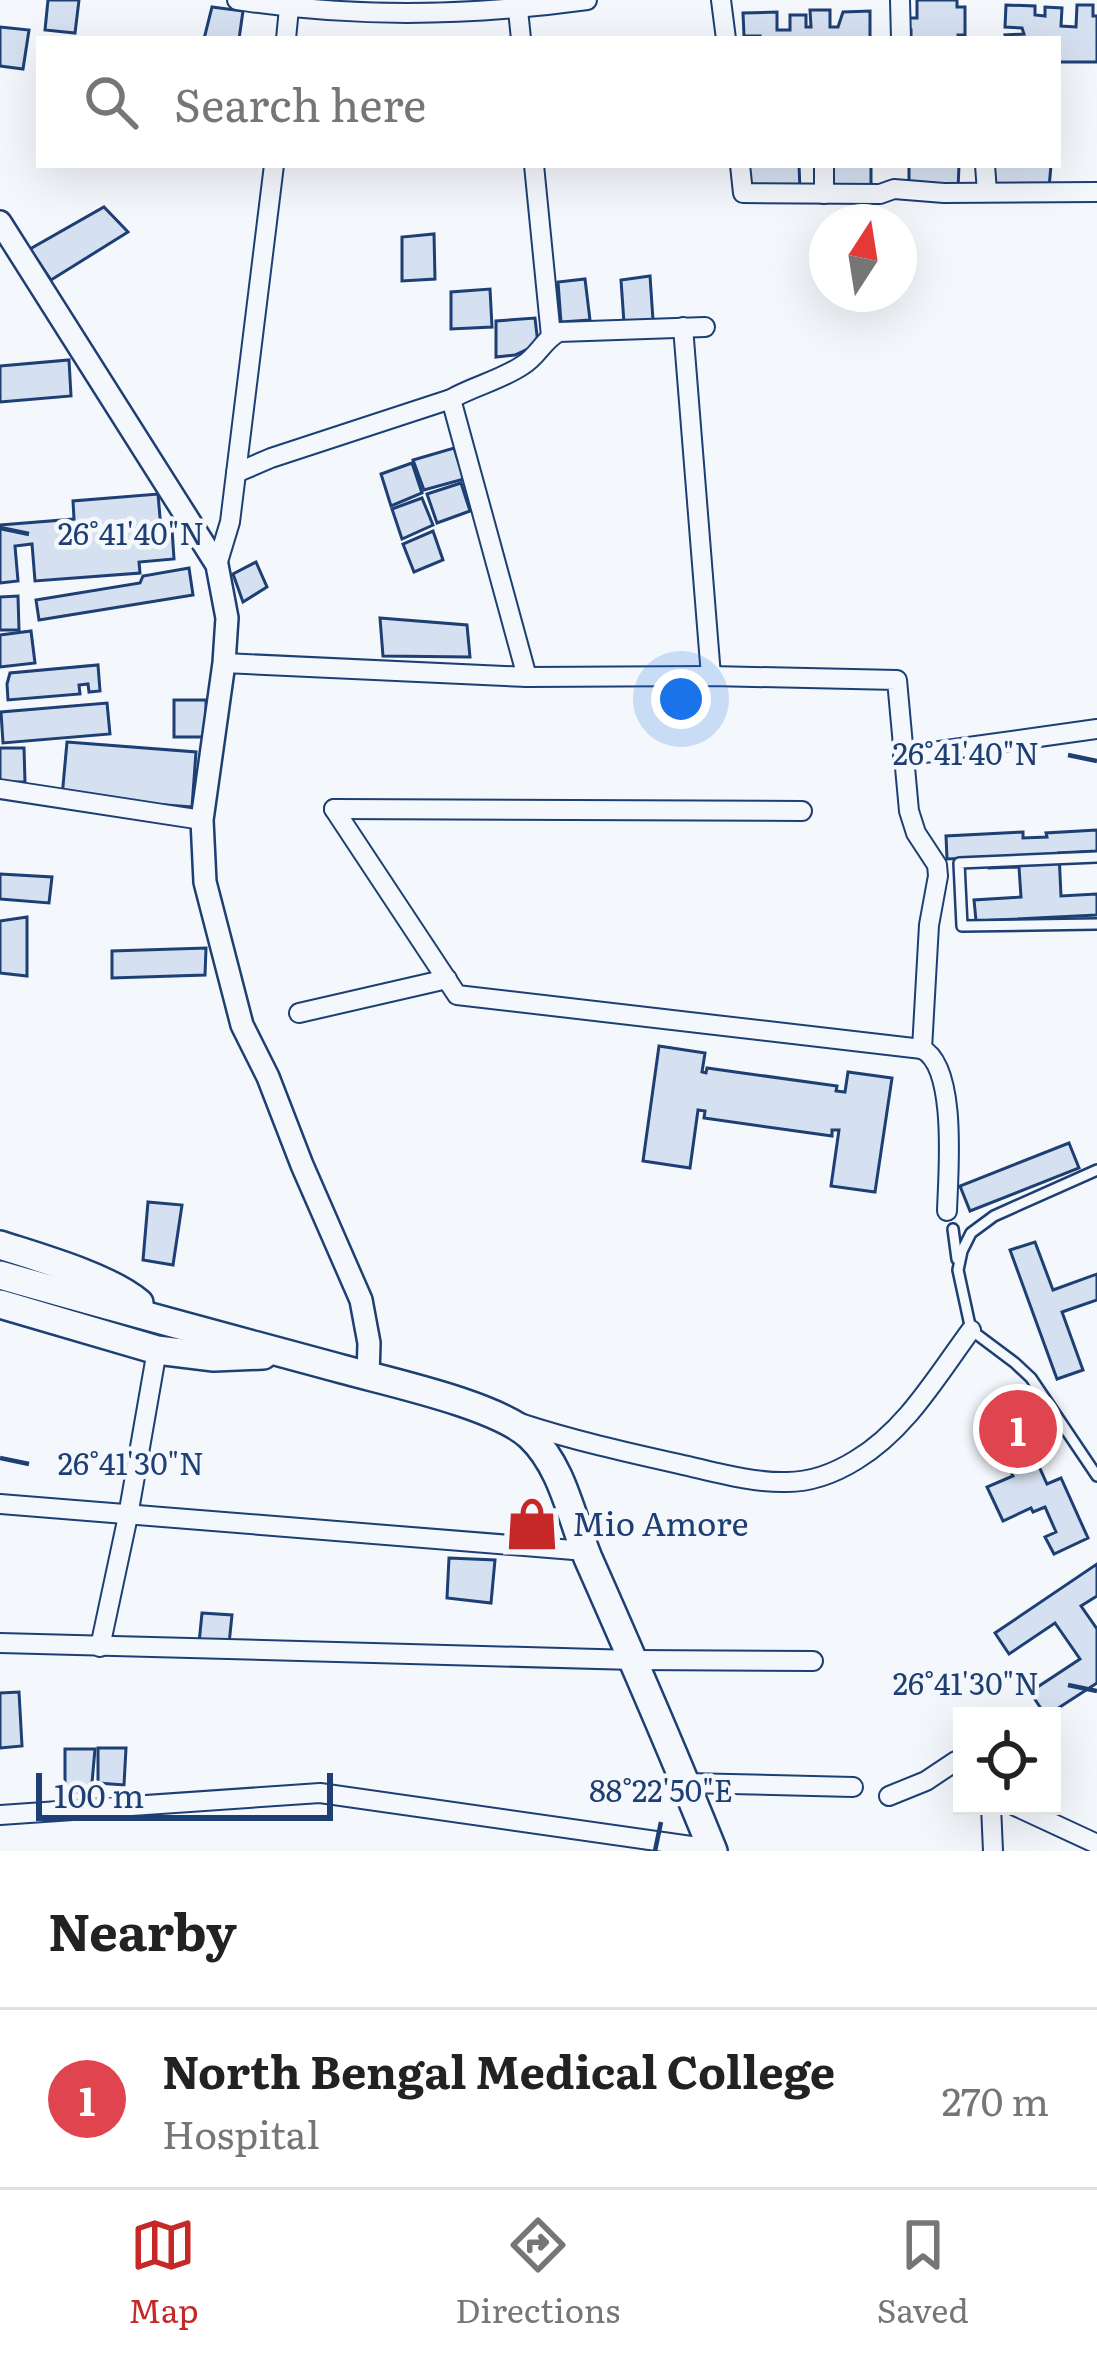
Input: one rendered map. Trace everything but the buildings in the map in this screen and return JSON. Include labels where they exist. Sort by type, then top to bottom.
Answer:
[{"type":"main road","points":[[0,1245],[130,1295],[155,1316]]},
{"type":"main road","points":[[0,1275],[504,1417],[533,1439],[566,1494],[712,1850]]},
{"type":"main road","points":[[0,1304],[157,1350],[214,1357],[285,1353]]},
{"type":"street","points":[[237,0],[289,8],[400,12],[518,10],[587,0]]},
{"type":"street","points":[[721,0],[726,36]]},
{"type":"street","points":[[900,0],[901,36]]},
{"type":"street","points":[[286,36],[289,8]]},
{"type":"street","points":[[518,10],[521,36]]},
{"type":"street","points":[[217,565],[230,522],[274,168]]},
{"type":"street","points":[[236,473],[451,399],[534,358],[550,335],[534,168]]},
{"type":"street","points":[[740,168],[743,194],[880,194],[895,189],[1097,192]]},
{"type":"street","points":[[824,168],[824,194]]},
{"type":"street","points":[[904,168],[904,190]]},
{"type":"street","points":[[985,168],[987,192]]},
{"type":"street","points":[[0,222],[217,565],[227,618],[202,820],[206,882],[238,1013],[361,1300],[369,1343],[368,1376]]},
{"type":"street","points":[[683,327],[711,676]]},
{"type":"street","points":[[550,335],[577,330],[705,327]]},
{"type":"street","points":[[451,399],[527,677]]},
{"type":"street","points":[[224,663],[527,677],[897,680],[909,812],[916,833],[937,865],[938,876],[928,935],[922,1049]]},
{"type":"street","points":[[903,756],[1097,729]]},
{"type":"street","points":[[0,789],[202,820]]},
{"type":"street","points":[[802,811],[334,809],[457,995],[922,1049],[933,1056],[943,1084],[950,1220]]},
{"type":"street","points":[[299,1013],[446,979]]},
{"type":"street","points":[[504,1417],[566,1438],[738,1478],[811,1480],[859,1459],[900,1425],[971,1330]]},
{"type":"street","points":[[100,1647],[157,1350]]},
{"type":"street","points":[[0,1504],[586,1551]]},
{"type":"street","points":[[0,1643],[813,1661]]},
{"type":"street","points":[[889,1796],[926,1781],[953,1762]]},
{"type":"street","points":[[686,1783],[853,1787]]},
{"type":"street","points":[[0,1815],[320,1793],[712,1850]]},
{"type":"street","points":[[991,1815],[993,1851]]},
{"type":"street","points":[[1034,1815],[1097,1844]]},
{"type":"lane","points":[[1097,857],[959,863],[962,926],[1097,924]]},
{"type":"lane","points":[[938,876],[960,875]]},
{"type":"lane","points":[[958,1270],[966,1241],[978,1226],[1097,1170]]},
{"type":"lane","points":[[950,1220],[971,1330],[1031,1378],[1097,1476]]},
{"type":"place","name":"North Bengal Medical College","points":[[1018,1429]]},
{"type":"place","name":"Mio Amore","points":[[532,1524]]}]
